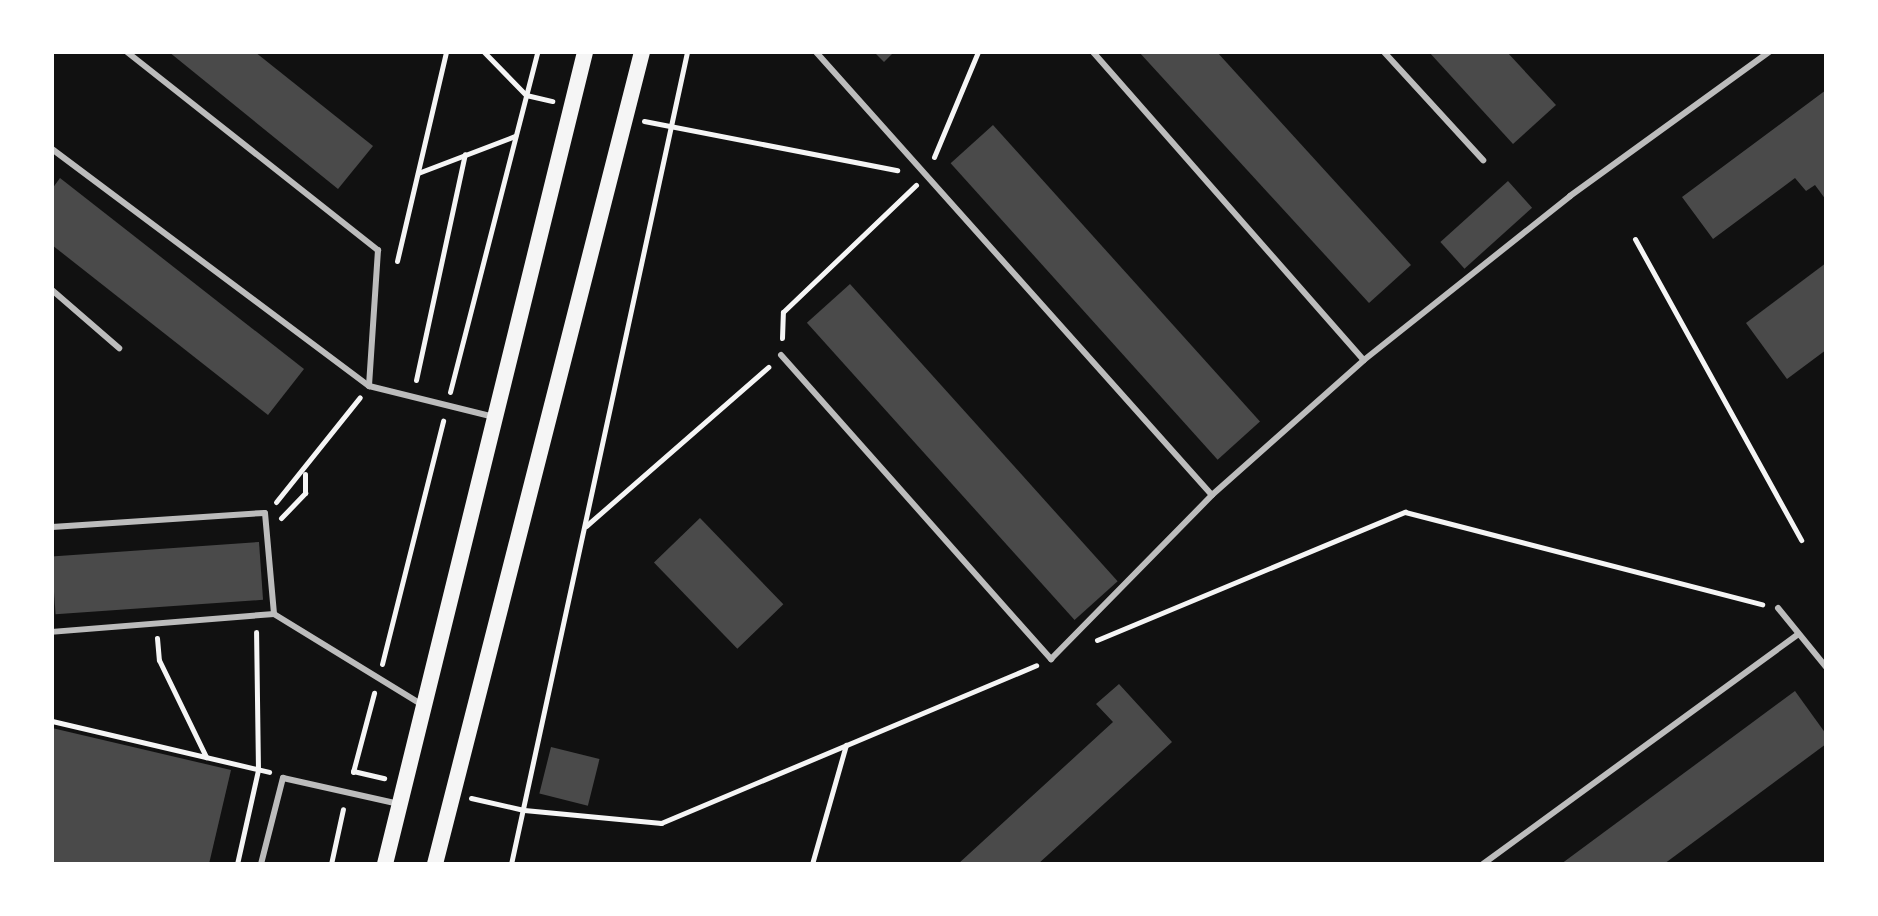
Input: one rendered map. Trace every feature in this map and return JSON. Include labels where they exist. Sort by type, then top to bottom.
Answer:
[{"type":"main road","points":[[385,864],[585,52]]},
{"type":"main road","points":[[435,864],[642,52]]},
{"type":"lane","points":[[127,52],[378,250],[369,386]]},
{"type":"lane","points":[[816,52],[1212,495]]},
{"type":"lane","points":[[1093,52],[1364,360]]},
{"type":"lane","points":[[1384,52],[1483,160]]},
{"type":"lane","points":[[781,355],[1051,659],[1212,495],[1364,360],[1570,196],[1769,52]]},
{"type":"lane","points":[[52,149],[369,386],[495,418]]},
{"type":"lane","points":[[52,290],[119,348]]},
{"type":"lane","points":[[52,527],[265,513],[274,614]]},
{"type":"lane","points":[[1778,608],[1826,667]]},
{"type":"lane","points":[[52,632],[274,614],[424,705]]},
{"type":"lane","points":[[1483,864],[1798,634]]},
{"type":"lane","points":[[261,864],[283,778],[400,804]]},
{"type":"path","points":[[484,52],[526,95],[571,106]]},
{"type":"path","points":[[331,864],[537,52]]},
{"type":"path","points":[[511,864],[687,52]]},
{"type":"path","points":[[585,526],[781,355],[783,312],[926,175],[978,52]]},
{"type":"path","points":[[625,117],[926,175]]},
{"type":"path","points":[[418,173],[516,135]]},
{"type":"path","points":[[412,397],[465,154]]},
{"type":"path","points":[[1635,239],[1801,540]]},
{"type":"path","points":[[266,533],[305,493],[305,472]]},
{"type":"path","points":[[265,513],[298,480]]},
{"type":"path","points":[[1087,644],[1405,512],[1778,608]]},
{"type":"path","points":[[237,864],[258,770],[257,652]]},
{"type":"path","points":[[524,810],[661,823],[1051,659]]},
{"type":"path","points":[[159,660],[207,757]]},
{"type":"path","points":[[52,721],[273,773]]},
{"type":"path","points":[[812,864],[847,744]]},
{"type":"building","points":[[169,52],[255,52],[373,146],[338,189]]},
{"type":"building","points":[[874,52],[894,52],[884,62]]},
{"type":"building","points":[[1139,52],[1217,52],[1411,265],[1369,303]]},
{"type":"building","points":[[1429,52],[1507,52],[1556,105],[1513,144]]},
{"type":"building","points":[[1826,90],[1826,200],[1815,185],[1806,191],[1795,178],[1713,239],[1682,197]]},
{"type":"building","points":[[993,125],[1260,422],[1218,460],[951,163]]},
{"type":"building","points":[[60,178],[304,369],[268,415],[52,245],[52,189]]},
{"type":"building","points":[[1508,181],[1532,208],[1464,269],[1440,242]]},
{"type":"building","points":[[1826,263],[1826,350],[1787,379],[1746,323]]},
{"type":"building","points":[[850,284],[1118,581],[1075,620],[807,323]]},
{"type":"building","points":[[700,518],[783,604],[737,649],[654,562]]},
{"type":"building","points":[[259,542],[263,600],[56,614],[52,556]]},
{"type":"building","points":[[1119,684],[1172,742],[1038,864],[958,864],[1113,722],[1096,704]]},
{"type":"building","points":[[1795,691],[1826,734],[1826,744],[1664,864],[1561,864]]},
{"type":"building","points":[[52,728],[231,770],[209,864],[52,864]]},
{"type":"building","points":[[551,747],[600,759],[588,806],[539,794]]}]
